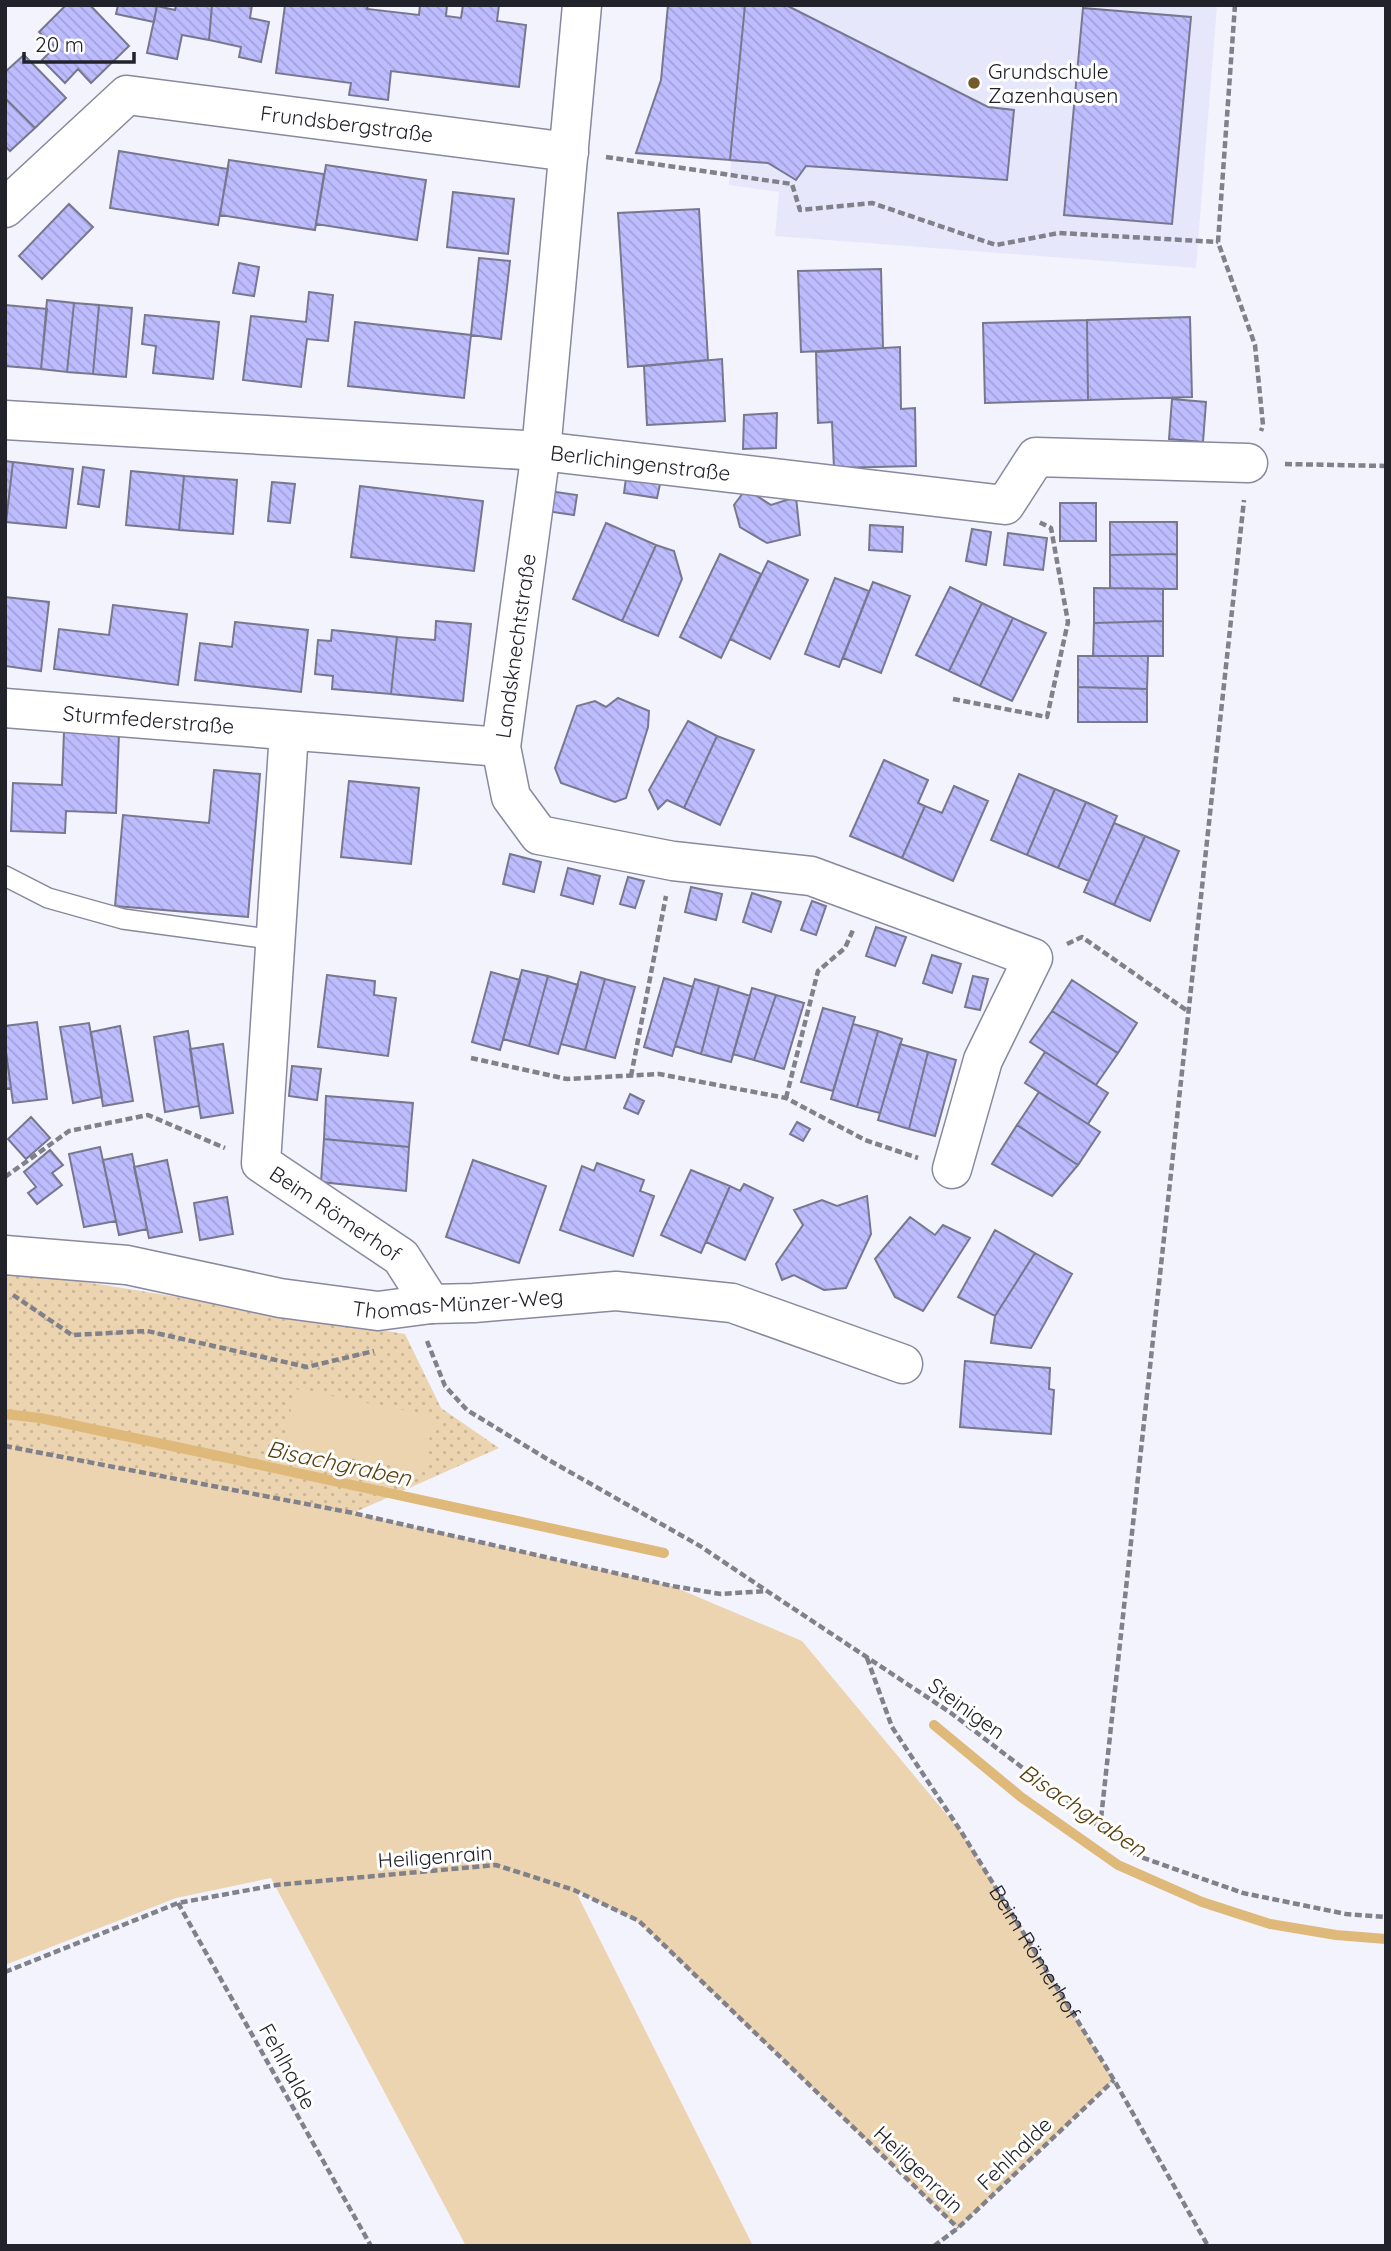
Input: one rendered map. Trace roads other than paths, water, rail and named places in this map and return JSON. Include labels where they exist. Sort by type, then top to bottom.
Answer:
[{"type":"street","name":"Landsknechtstraße","points":[[582,5],[541,451],[501,747],[511,797],[539,835],[673,861],[811,876],[1032,958],[983,1060],[952,1169]]},
{"type":"street","name":"Frundsbergstraße","points":[[5,208],[127,96],[569,152]]},
{"type":"street","name":"Berlichingenstraße","points":[[5,419],[541,451],[1005,505],[1036,457],[1248,463]]},
{"type":"street","name":"Sturmfederstraße","points":[[5,708],[501,747]]},
{"type":"street","name":"Beim Römerhof","points":[[289,732],[261,1163],[401,1257],[431,1304]]},
{"type":"street","name":"Thomas-Münzer-Weg","points":[[7,1260],[127,1265],[280,1298],[378,1311],[431,1304],[616,1291],[732,1303],[903,1364]]},
{"type":"lane","points":[[5,876],[48,898],[123,919],[276,940]]},
{"type":"waterway","name":"Bisachgraben","points":[[5,1414],[40,1418],[664,1553]]},
{"type":"waterway","name":"Bisachgraben","points":[[934,1725],[1021,1797],[1118,1865],[1202,1902],[1270,1924],[1336,1935],[1386,1939]]},
{"type":"place","name":"Grundschule Zazenhausen","points":[[974,83]]}]
